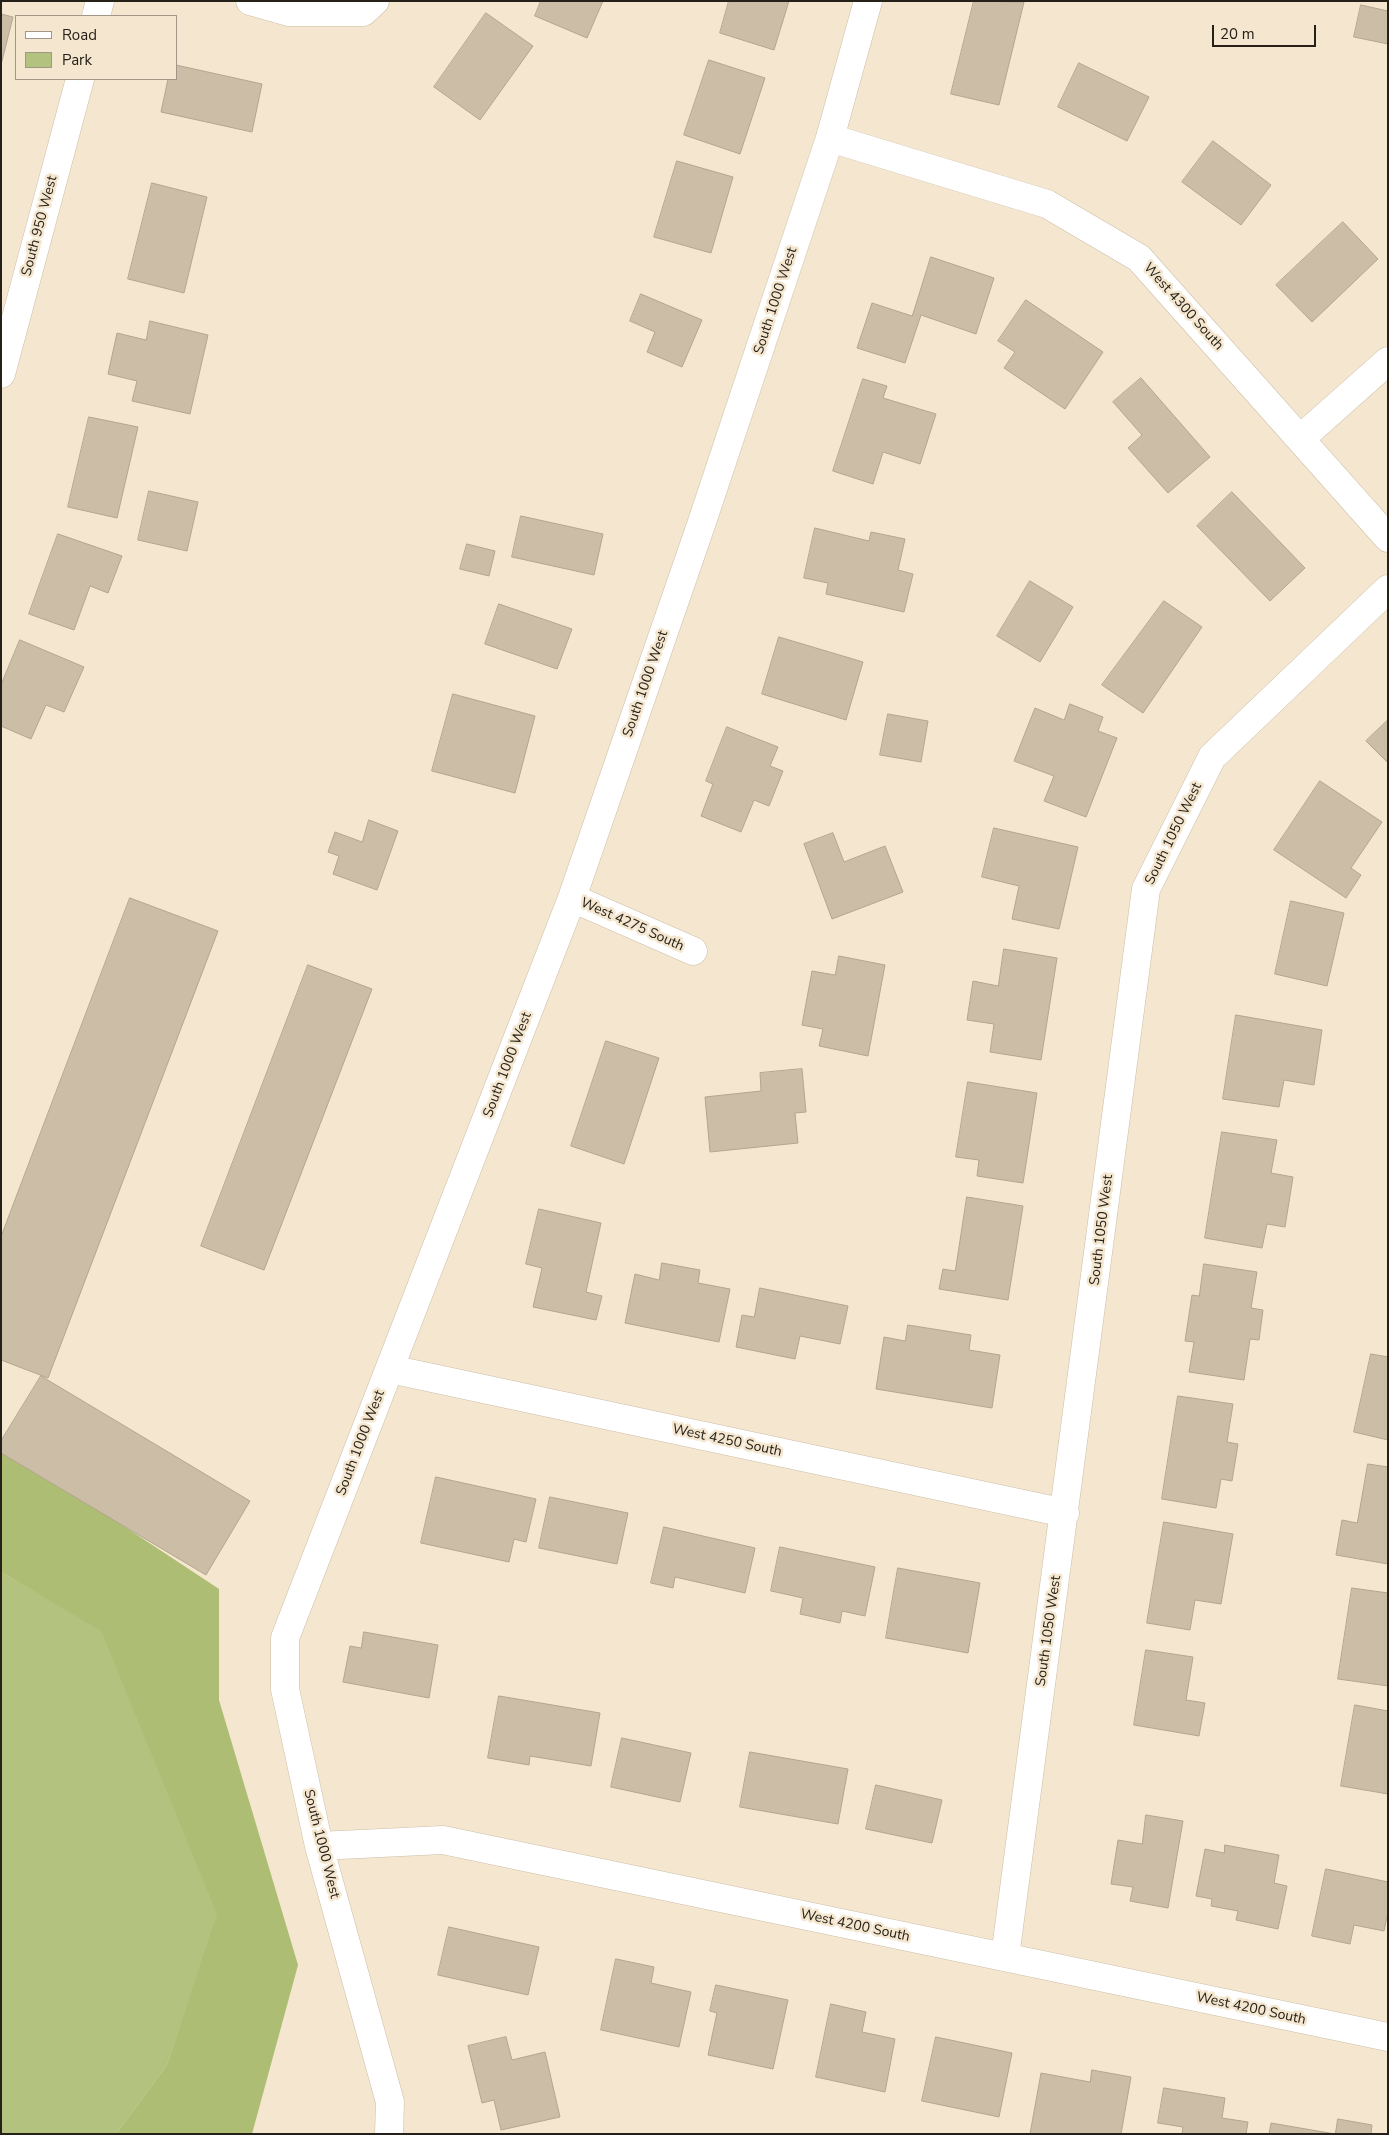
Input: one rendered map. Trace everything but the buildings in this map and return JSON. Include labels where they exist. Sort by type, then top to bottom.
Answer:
[{"type":"street","points":[[96,15],[100,1]]},
{"type":"street","points":[[250,1],[289,12],[362,12],[375,1]]},
{"type":"street","name":"South 1000 West","points":[[389,2134],[390,2102],[319,1846],[285,1689],[285,1638],[572,898],[702,522],[830,138],[868,1]]},
{"type":"street","name":"South 950 West","points":[[1,374],[80,80]]},
{"type":"street","name":"West 4300 South","points":[[830,138],[1047,204],[1139,258],[1388,538]]},
{"type":"street","points":[[1300,439],[1388,361]]},
{"type":"street","name":"South 1050 West","points":[[1005,1957],[1146,889],[1212,757],[1388,589]]},
{"type":"street","name":"West 4275 South","points":[[572,898],[693,951]]},
{"type":"street","name":"West 4250 South","points":[[390,1369],[1065,1512]]},
{"type":"street","name":"West 4200 South","points":[[319,1846],[443,1840],[1388,2037]]},
{"type":"green space","points":[[1,1445],[219,1589],[219,1700],[298,1965],[252,2134],[116,2134],[167,2065],[217,1914],[101,1631],[1,1572]]},
{"type":"green space","points":[[1,1572],[101,1630],[218,1914],[167,2065],[116,2134],[1,2134]]}]
